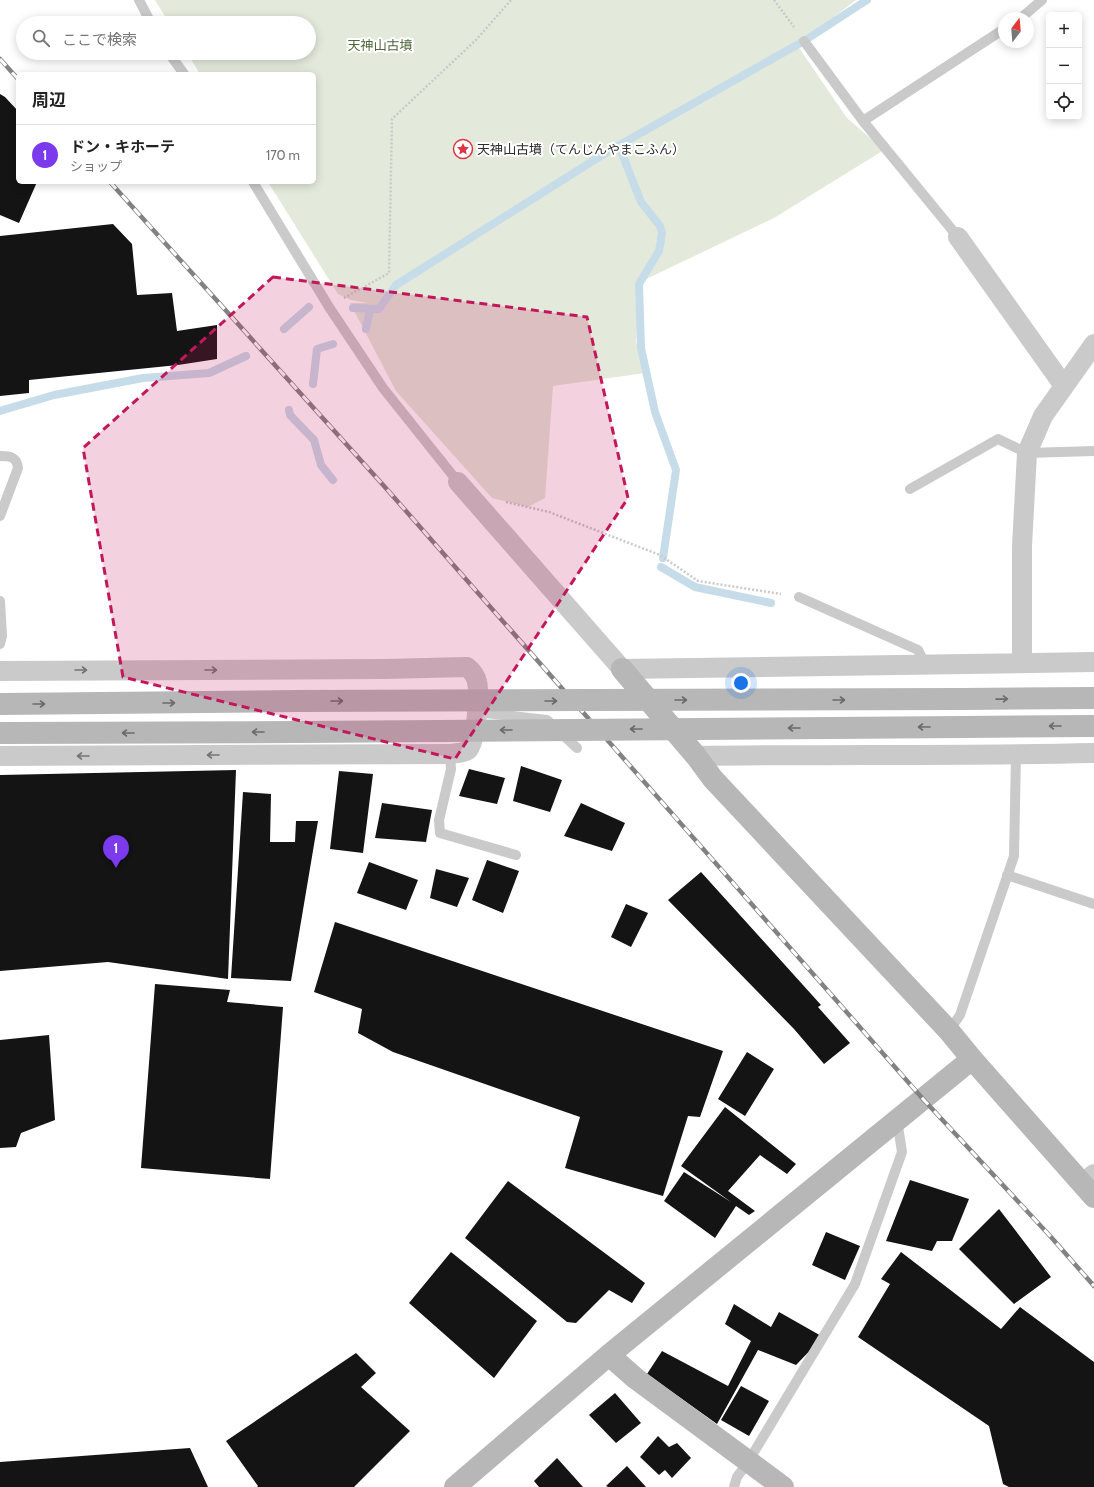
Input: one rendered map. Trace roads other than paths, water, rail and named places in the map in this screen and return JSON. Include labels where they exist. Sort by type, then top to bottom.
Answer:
[{"type":"street","points":[[958,237],[1064,386]]},
{"type":"street","points":[[1022,663],[1022,546],[1027,454],[1043,416],[1094,344]]},
{"type":"street","points":[[458,482],[622,669],[714,779],[1090,1185]]},
{"type":"street","points":[[622,669],[1094,662]]},
{"type":"street","points":[[0,670],[467,667],[473,672],[477,681],[477,712],[471,746],[467,751],[450,754],[0,756]]},
{"type":"street","points":[[0,704],[963,700],[1094,698]]},
{"type":"street","points":[[0,733],[1094,726]]},
{"type":"street","points":[[696,756],[814,754],[1016,755],[1094,753]]},
{"type":"street","points":[[457,1486],[609,1355],[972,1059]]},
{"type":"street","points":[[609,1355],[635,1378],[783,1487]]},
{"type":"lane","points":[[139,0],[147,16]]},
{"type":"lane","points":[[1028,12],[1042,0]]},
{"type":"lane","points":[[863,121],[998,33]]},
{"type":"lane","points":[[804,42],[863,121],[958,237]]},
{"type":"lane","points":[[174,60],[183,72]]},
{"type":"lane","points":[[254,184],[329,307],[383,388],[458,482]]},
{"type":"lane","points":[[910,489],[998,439],[1027,454],[1094,451]]},
{"type":"lane","points":[[0,456],[14,458],[18,462],[18,468],[0,516]]},
{"type":"lane","points":[[799,597],[918,650],[925,664]]},
{"type":"lane","points":[[0,601],[2,636],[0,644]]},
{"type":"lane","points":[[477,712],[547,720],[577,748]]},
{"type":"lane","points":[[450,754],[451,769],[438,820],[440,833],[516,855]]},
{"type":"lane","points":[[949,1031],[960,1015],[1014,856],[1016,755]]},
{"type":"lane","points":[[1007,875],[1094,904]]},
{"type":"lane","points":[[734,1487],[737,1477],[748,1462],[855,1284],[902,1152],[897,1120]]},
{"type":"waterway","points":[[353,308],[379,309],[396,285],[607,152],[804,41],[867,0]]},
{"type":"waterway","points":[[619,146],[641,202],[660,226],[662,233],[659,251],[639,284],[641,348],[655,412],[676,470],[663,558]]},
{"type":"waterway","points":[[284,329],[309,307]]},
{"type":"waterway","points":[[366,329],[370,310]]},
{"type":"waterway","points":[[313,384],[317,349],[333,344]]},
{"type":"waterway","points":[[0,411],[54,395],[143,378],[209,373],[246,356]]},
{"type":"waterway","points":[[289,410],[290,415],[314,440],[321,465],[333,480]]},
{"type":"waterway","points":[[661,567],[695,587],[771,603]]},
{"type":"railway","points":[[0,59],[16,77]]},
{"type":"railway","points":[[112,184],[384,486],[923,1099],[1051,1237],[1094,1286]]},
{"type":"place","name":"天神山古墳（てんじんやまこふん）","points":[[463,149]]},
{"type":"place","name":"ドン・キホーテ","points":[[116,868]]},
{"type":"park label","name":"天神山古墳","points":[[380,45]]}]
